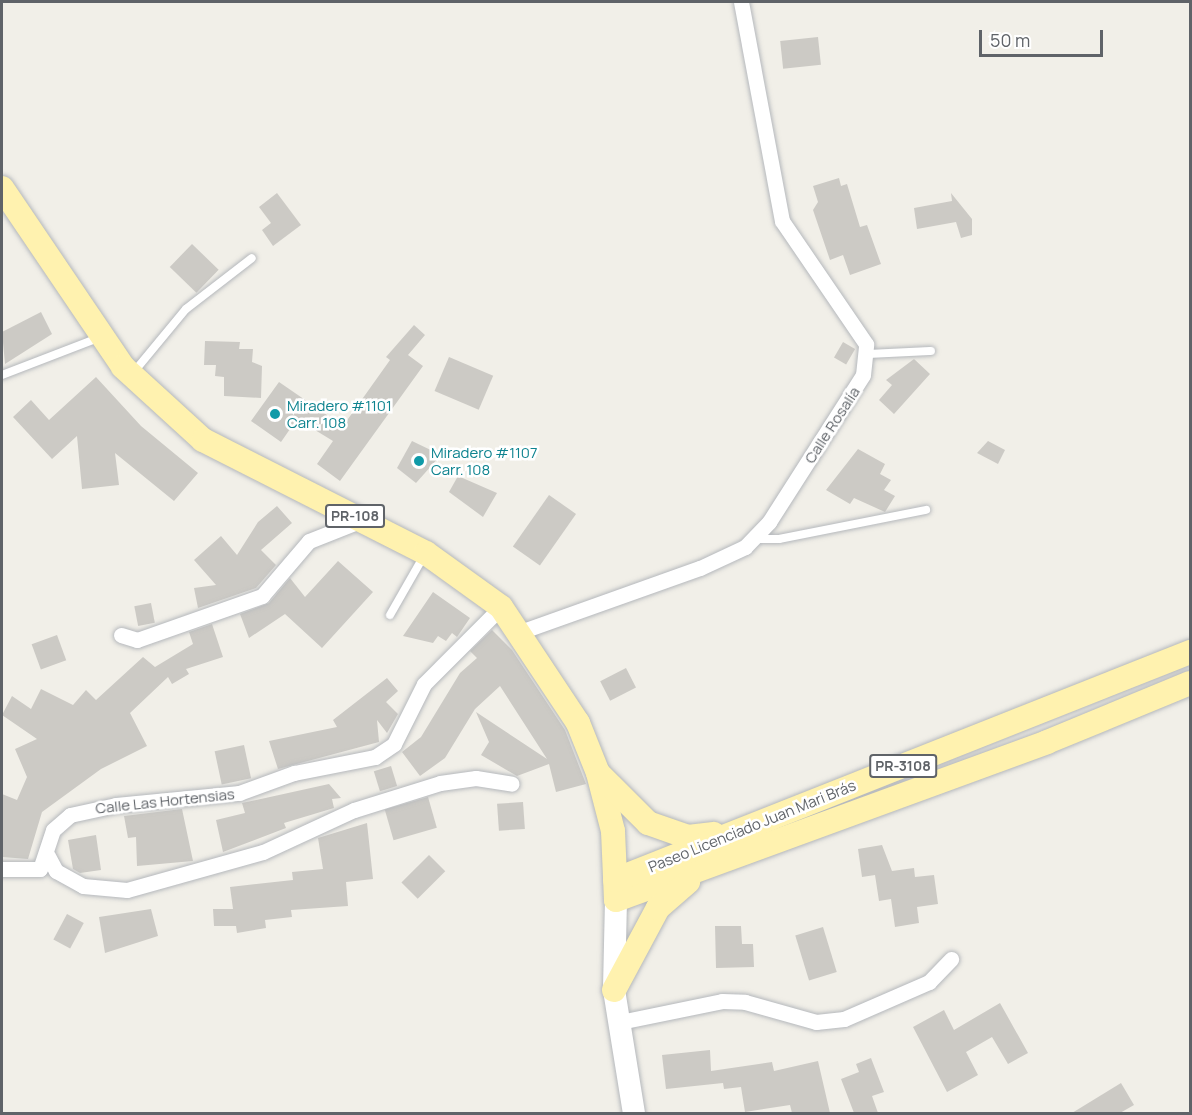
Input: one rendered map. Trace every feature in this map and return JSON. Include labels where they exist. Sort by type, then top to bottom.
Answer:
[{"type":"main road","name":"PR-108","points":[[2,189],[131,375],[203,440],[426,553],[501,607],[520,632],[578,723],[598,773],[613,831],[616,890],[614,990],[634,1113]]},
{"type":"main road","name":"Paseo Licenciado Juan Mari Brás","points":[[616,890],[731,832],[994,734],[1191,652]]},
{"type":"main road","name":"Paseo Licenciado Juan Mari Brás","points":[[616,890],[710,866],[1191,683]]},
{"type":"main road","points":[[598,773],[648,823],[669,833],[731,832]]},
{"type":"main road","points":[[614,990],[658,908],[710,866]]},
{"type":"street","points":[[741,2],[782,221],[866,344],[867,354]]},
{"type":"street","name":"Calle Rosalía","points":[[520,632],[700,568],[754,539],[857,387],[867,354]]},
{"type":"street","points":[[121,635],[138,640],[262,596],[309,541],[362,520]]},
{"type":"street","name":"Calle Las Hortensias","points":[[48,856],[53,830],[70,815],[116,805],[239,794],[294,773],[375,757],[393,744],[424,684],[501,607]]},
{"type":"street","points":[[48,856],[56,871],[83,886],[127,890],[263,852],[354,810],[440,783],[476,778],[512,784]]},
{"type":"street","points":[[2,869],[40,869],[48,856]]},
{"type":"street","points":[[620,1022],[722,1002],[745,1002],[816,1022],[843,1019],[929,982],[951,959]]},
{"type":"lane","points":[[131,375],[186,309],[252,258]]},
{"type":"lane","points":[[2,375],[102,336]]},
{"type":"lane","points":[[867,354],[931,351]]},
{"type":"lane","points":[[754,539],[778,539],[926,510]]},
{"type":"lane","points":[[390,615],[426,553]]},
{"type":"building","points":[[818,37],[821,65],[783,69],[780,41]]},
{"type":"building","points":[[839,178],[841,186],[847,184],[860,227],[867,225],[881,264],[850,275],[843,255],[830,260],[813,210],[818,202],[813,186]]},
{"type":"building","points":[[277,193],[301,225],[273,246],[262,230],[271,223],[259,207]]},
{"type":"building","points":[[951,193],[972,219],[972,235],[961,238],[956,222],[917,229],[914,208],[952,201]]},
{"type":"building","points":[[192,244],[219,270],[196,293],[170,267]]},
{"type":"building","points":[[41,312],[52,334],[5,364],[2,332]]},
{"type":"building","points":[[414,325],[425,335],[408,355],[423,366],[340,481],[317,464],[333,441],[297,419],[281,442],[251,421],[279,382],[343,426],[390,360],[386,357]]},
{"type":"building","points":[[205,341],[240,342],[239,349],[253,349],[252,362],[262,366],[261,398],[224,396],[224,377],[215,376],[216,365],[204,365]]},
{"type":"building","points":[[843,342],[855,349],[846,365],[834,358]]},
{"type":"building","points":[[449,357],[493,376],[479,410],[435,391]]},
{"type":"building","points":[[914,359],[930,374],[894,414],[879,400],[892,385],[886,380]]},
{"type":"building","points":[[96,377],[141,426],[198,473],[174,501],[115,453],[119,485],[82,489],[77,436],[52,459],[13,417],[31,400],[49,420]]},
{"type":"building","name":"Miradero #1107 Carr. 108","points":[[412,441],[441,455],[416,483],[397,468]]},
{"type":"building","points":[[988,441],[1005,450],[998,464],[977,453]]},
{"type":"building","points":[[858,449],[885,464],[880,474],[891,480],[884,490],[895,496],[885,512],[854,498],[850,504],[826,490]]},
{"type":"building","points":[[458,476],[497,493],[483,517],[449,492]]},
{"type":"building","points":[[549,495],[576,514],[540,566],[513,547]]},
{"type":"building","points":[[277,506],[292,523],[261,550],[276,565],[256,588],[198,608],[194,588],[216,585],[194,560],[221,536],[237,555],[258,522]]},
{"type":"building","points":[[338,561],[373,592],[322,648],[285,614],[249,638],[240,614],[269,603],[290,578],[305,597]]},
{"type":"building","points":[[433,592],[470,618],[457,637],[452,633],[446,641],[438,636],[433,643],[403,636]]},
{"type":"building","points":[[151,603],[155,623],[138,626],[134,606]]},
{"type":"building","points":[[212,624],[223,657],[186,669],[189,674],[172,684],[168,677],[130,713],[147,746],[101,769],[42,812],[28,859],[2,857],[2,794],[17,800],[27,777],[15,749],[37,739],[2,715],[12,696],[31,709],[41,689],[73,705],[86,690],[96,700],[143,657],[155,667],[193,644],[189,632]]},
{"type":"building","points":[[492,630],[512,650],[565,730],[586,784],[556,792],[549,764],[517,776],[481,755],[489,742],[476,712],[547,759],[500,686],[475,709],[445,758],[420,776],[402,752],[421,737],[460,673],[477,658],[470,651]]},
{"type":"building","points":[[57,635],[66,660],[41,670],[32,644]]},
{"type":"building","points":[[626,668],[636,688],[610,701],[600,681]]},
{"type":"building","points":[[387,678],[398,691],[386,702],[398,714],[387,733],[377,720],[379,742],[278,769],[269,741],[337,727],[333,720]]},
{"type":"building","points":[[244,745],[251,778],[222,784],[215,751]]},
{"type":"building","points":[[391,766],[397,786],[380,791],[374,771]]},
{"type":"building","points":[[329,784],[341,798],[332,799],[334,808],[284,823],[286,828],[223,852],[216,820],[245,813],[242,803]]},
{"type":"building","points":[[428,797],[437,828],[394,840],[385,809]]},
{"type":"building","points":[[523,802],[525,829],[499,831],[497,804]]},
{"type":"building","points":[[182,809],[193,861],[137,866],[136,837],[128,838],[124,816]]},
{"type":"building","points":[[367,823],[373,879],[346,882],[348,906],[291,910],[292,917],[265,920],[266,928],[237,933],[236,926],[214,926],[213,909],[233,909],[230,887],[293,880],[292,872],[323,869],[318,838]]},
{"type":"building","points":[[96,835],[101,870],[80,873],[73,869],[68,840]]},
{"type":"building","points":[[882,845],[892,871],[914,868],[915,877],[934,875],[938,904],[917,907],[919,923],[895,927],[891,899],[879,901],[875,875],[862,877],[858,849]]},
{"type":"building","points":[[429,855],[445,871],[418,899],[401,883]]},
{"type":"building","points":[[151,909],[158,936],[105,953],[99,917]]},
{"type":"building","points":[[67,914],[84,923],[70,949],[53,940]]},
{"type":"building","points":[[715,926],[741,926],[742,944],[753,944],[754,967],[716,968]]},
{"type":"building","points":[[823,927],[837,972],[809,980],[795,935]]},
{"type":"building","points":[[1000,1003],[1028,1053],[1008,1064],[992,1037],[966,1052],[978,1075],[947,1092],[913,1027],[944,1010],[954,1030]]},
{"type":"building","points":[[710,1050],[711,1071],[772,1062],[774,1071],[818,1061],[830,1113],[792,1113],[790,1105],[745,1112],[741,1087],[724,1089],[723,1083],[666,1089],[662,1055]]},
{"type":"building","points":[[871,1058],[884,1092],[872,1096],[878,1113],[854,1113],[841,1079],[859,1072],[856,1064]]},
{"type":"building","points":[[1121,1083],[1134,1105],[1120,1113],[1072,1113]]},
{"type":"place","name":"Miradero #1101 Carr. 108","points":[[275,414]]},
{"type":"place","name":"Miradero #1107 Carr. 108","points":[[419,461]]}]
